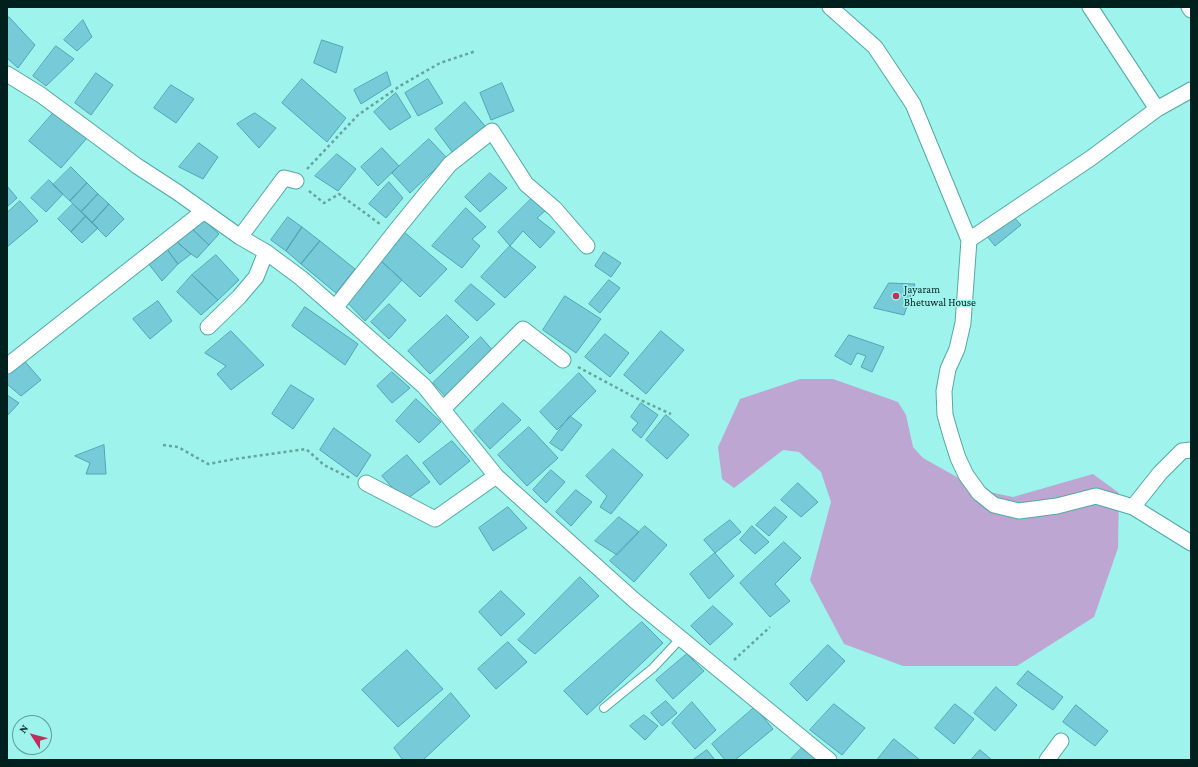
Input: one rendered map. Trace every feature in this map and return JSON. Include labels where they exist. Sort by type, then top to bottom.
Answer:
[{"type":"street","points":[[830,7],[875,47],[913,104],[968,240],[963,324],[957,349],[948,369],[944,391],[945,415],[950,436],[966,475],[979,493],[994,505],[1018,511],[1057,506],[1096,496],[1133,507],[1191,543]]},
{"type":"street","points":[[1090,7],[1157,109]]},
{"type":"street","points":[[7,74],[40,95],[137,166],[177,192],[240,237],[266,252],[300,278],[424,386],[496,476],[634,600],[829,760]]},
{"type":"street","points":[[968,240],[1091,158],[1157,109],[1191,90]]},
{"type":"street","points":[[335,308],[450,164],[492,132],[526,184],[555,209],[587,246]]},
{"type":"street","points":[[240,237],[284,178],[296,181]]},
{"type":"street","points":[[7,366],[204,211]]},
{"type":"street","points":[[208,327],[239,297],[256,277],[266,252]]},
{"type":"street","points":[[443,410],[523,329],[563,360]]},
{"type":"street","points":[[1133,507],[1160,473],[1182,451],[1191,450]]},
{"type":"street","points":[[366,483],[435,519],[496,476]]},
{"type":"street","points":[[1046,760],[1061,741]]},
{"type":"lane","points":[[604,708],[652,668],[680,638]]},
{"type":"path","points":[[394,234],[339,194],[324,203],[296,181],[358,115],[400,86],[440,63],[476,51]]},
{"type":"path","points":[[563,360],[634,397],[671,414]]},
{"type":"path","points":[[163,444],[178,447],[208,464],[306,450],[324,465],[344,476],[366,483]]},
{"type":"path","points":[[722,671],[770,627]]},
{"type":"shaded area","points":[[800,379],[833,379],[898,402],[906,415],[913,447],[923,458],[980,490],[1013,497],[1093,474],[1119,493],[1118,548],[1094,617],[1017,666],[903,666],[844,644],[810,580],[831,502],[821,472],[799,452],[783,450],[734,488],[722,479],[718,447],[740,399]]},
{"type":"building","points":[[9,17],[35,45],[18,68],[7,58],[7,20]]},
{"type":"building","points":[[83,20],[92,37],[77,51],[64,40]]},
{"type":"building","points":[[322,40],[343,47],[336,73],[314,63]]},
{"type":"building","points":[[56,46],[74,59],[46,86],[33,76]]},
{"type":"building","points":[[387,72],[391,85],[361,104],[354,90]]},
{"type":"building","points":[[96,73],[113,85],[91,115],[75,103]]},
{"type":"building","points":[[302,79],[346,118],[327,142],[282,103]]},
{"type":"building","points":[[428,79],[443,103],[418,116],[405,93]]},
{"type":"building","points":[[502,83],[514,111],[491,120],[480,93]]},
{"type":"building","points":[[171,85],[194,99],[176,123],[154,108]]},
{"type":"building","points":[[396,93],[411,117],[390,130],[374,112]]},
{"type":"building","points":[[465,102],[485,126],[453,153],[435,129]]},
{"type":"building","points":[[55,111],[87,138],[61,168],[29,141]]},
{"type":"building","points":[[255,113],[276,128],[259,148],[237,124]]},
{"type":"building","points":[[429,139],[447,158],[410,193],[392,173]]},
{"type":"building","points":[[199,143],[218,157],[203,179],[179,167]]},
{"type":"building","points":[[382,148],[399,166],[378,186],[361,167]]},
{"type":"building","points":[[337,154],[356,169],[338,191],[315,176]]},
{"type":"building","points":[[71,167],[87,183],[70,201],[53,185]]},
{"type":"building","points":[[490,173],[507,188],[480,212],[465,197]]},
{"type":"building","points":[[49,180],[63,194],[46,212],[31,198]]},
{"type":"building","points":[[389,182],[403,198],[386,218],[369,204]]},
{"type":"building","points":[[87,183],[98,194],[81,212],[70,201]]},
{"type":"building","points":[[7,186],[17,198],[7,207]]},
{"type":"building","points":[[98,194],[109,204],[92,223],[81,212]]},
{"type":"building","points":[[534,196],[546,210],[537,218],[555,232],[540,248],[523,231],[510,246],[498,232]]},
{"type":"building","points":[[20,201],[38,221],[7,247],[7,213]]},
{"type":"building","points":[[73,204],[86,216],[71,232],[58,219]]},
{"type":"building","points":[[109,204],[124,219],[106,237],[92,223]]},
{"type":"building","points":[[466,208],[486,227],[472,239],[480,246],[462,268],[432,246]]},
{"type":"building","points":[[1010,213],[1021,225],[995,246],[985,234]]},
{"type":"building","points":[[86,216],[98,228],[82,243],[71,232]]},
{"type":"building","points":[[288,217],[302,227],[286,251],[271,240]]},
{"type":"building","points":[[203,219],[219,234],[209,245],[191,228]]},
{"type":"building","points":[[302,227],[320,241],[301,264],[286,251]]},
{"type":"building","points":[[191,228],[209,245],[197,258],[177,242]]},
{"type":"building","points":[[403,231],[447,269],[420,297],[377,257]]},
{"type":"building","points":[[320,241],[355,269],[336,293],[301,264]]},
{"type":"building","points":[[177,242],[191,254],[178,264],[166,248]]},
{"type":"building","points":[[510,246],[536,267],[505,298],[481,277]]},
{"type":"building","points":[[166,248],[178,264],[162,281],[148,263]]},
{"type":"building","points":[[604,252],[621,263],[611,277],[595,266]]},
{"type":"building","points":[[216,255],[239,280],[218,300],[192,275]]},
{"type":"building","points":[[381,261],[402,280],[365,321],[345,300]]},
{"type":"building","points":[[192,275],[218,300],[201,315],[177,292]]},
{"type":"building","points":[[609,280],[620,288],[600,313],[589,304]]},
{"type":"building","name":"Jayaram Bhetuwal House","points":[[889,283],[915,284],[904,315],[874,308]]},
{"type":"building","points":[[471,284],[495,304],[477,321],[455,301]]},
{"type":"building","points":[[565,296],[601,319],[576,353],[543,330]]},
{"type":"building","points":[[158,301],[172,321],[150,339],[133,319]]},
{"type":"building","points":[[389,304],[406,320],[389,339],[371,322]]},
{"type":"building","points":[[305,307],[358,344],[345,365],[292,326]]},
{"type":"building","points":[[447,315],[469,337],[430,374],[408,351]]},
{"type":"building","points":[[231,331],[264,365],[231,390],[217,374],[226,366],[205,353]]},
{"type":"building","points":[[661,331],[684,350],[646,394],[624,375]]},
{"type":"building","points":[[605,334],[629,353],[610,377],[585,357]]},
{"type":"building","points":[[849,335],[884,347],[872,372],[861,367],[866,356],[857,353],[851,365],[835,356]]},
{"type":"building","points":[[481,337],[495,353],[445,396],[433,383]]},
{"type":"building","points":[[20,356],[41,380],[21,396],[7,384],[7,370]]},
{"type":"building","points":[[392,372],[410,388],[392,403],[377,386]]},
{"type":"building","points":[[579,373],[596,391],[557,430],[540,412]]},
{"type":"building","points":[[291,385],[314,399],[293,429],[272,414]]},
{"type":"building","points":[[7,395],[19,403],[7,416]]},
{"type":"building","points":[[416,399],[441,422],[419,443],[396,421]]},
{"type":"building","points":[[503,403],[521,420],[490,449],[474,431]]},
{"type":"building","points":[[641,403],[658,415],[641,438],[632,430],[638,423],[631,417]]},
{"type":"building","points":[[666,415],[689,435],[667,459],[646,440]]},
{"type":"building","points":[[570,416],[582,425],[562,451],[550,443]]},
{"type":"building","points":[[529,427],[558,458],[527,486],[498,455]]},
{"type":"building","points":[[334,428],[371,455],[357,477],[320,450]]},
{"type":"building","points":[[452,441],[470,461],[440,485],[423,463]]},
{"type":"building","points":[[104,445],[106,474],[86,474],[90,463],[75,456]]},
{"type":"building","points":[[613,449],[643,475],[611,514],[600,507],[607,496],[586,476]]},
{"type":"building","points":[[407,455],[430,482],[404,501],[382,476]]},
{"type":"building","points":[[551,470],[565,482],[546,503],[533,490]]},
{"type":"building","points":[[798,483],[818,502],[801,517],[781,500]]},
{"type":"building","points":[[576,490],[592,502],[571,526],[556,512]]},
{"type":"building","points":[[508,507],[527,528],[493,551],[479,528]]},
{"type":"building","points":[[775,507],[787,517],[769,536],[756,525]]},
{"type":"building","points":[[619,517],[639,532],[617,555],[595,541]]},
{"type":"building","points":[[730,520],[741,532],[715,553],[704,540]]},
{"type":"building","points":[[645,526],[667,545],[634,582],[610,561]]},
{"type":"building","points":[[752,526],[769,542],[755,554],[740,540]]},
{"type":"building","points":[[784,542],[801,558],[775,584],[790,601],[770,617],[740,583]]},
{"type":"building","points":[[715,553],[734,576],[709,599],[690,574]]},
{"type":"building","points":[[580,577],[599,596],[535,654],[518,640]]},
{"type":"building","points":[[501,591],[525,614],[501,636],[479,612]]},
{"type":"building","points":[[713,606],[733,624],[710,645],[691,626]]},
{"type":"building","points":[[642,622],[663,643],[587,715],[564,691]]},
{"type":"building","points":[[508,642],[527,662],[496,689],[478,669]]},
{"type":"building","points":[[828,645],[845,661],[807,701],[790,684]]},
{"type":"building","points":[[407,650],[443,689],[398,727],[362,690]]},
{"type":"building","points":[[687,654],[704,671],[673,699],[656,680]]},
{"type":"building","points":[[1028,671],[1063,697],[1053,710],[1017,684]]},
{"type":"building","points":[[996,687],[1017,705],[995,731],[974,713]]},
{"type":"building","points":[[451,693],[470,716],[423,760],[403,760],[394,748]]},
{"type":"building","points":[[666,701],[677,713],[662,726],[651,713]]},
{"type":"building","points":[[692,702],[716,730],[695,749],[672,723]]},
{"type":"building","points":[[834,704],[865,728],[842,755],[810,730]]},
{"type":"building","points":[[955,704],[974,719],[954,744],[935,728]]},
{"type":"building","points":[[1076,705],[1108,731],[1095,746],[1063,722]]},
{"type":"building","points":[[755,707],[773,729],[735,760],[725,760],[712,744]]},
{"type":"building","points":[[644,715],[658,726],[645,740],[630,726]]},
{"type":"building","points":[[894,739],[920,760],[877,760]]},
{"type":"building","points":[[804,746],[819,760],[790,760]]},
{"type":"building","points":[[707,750],[715,760],[693,760]]},
{"type":"building","points":[[980,750],[992,760],[971,760]]},
{"type":"place","name":"Jayaram Bhetuwal House","points":[[896,296]]}]
